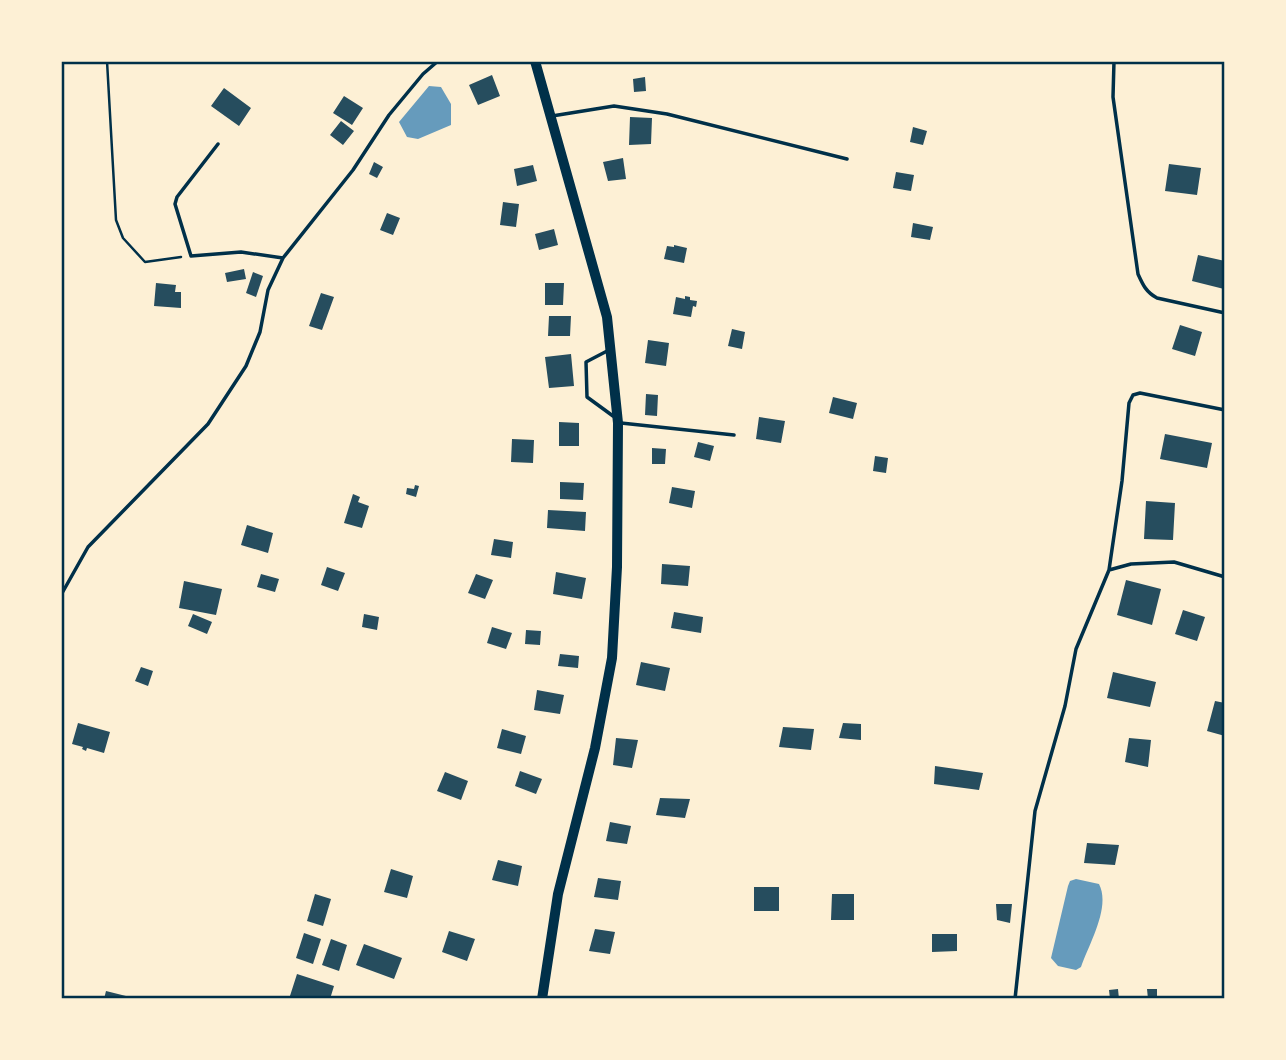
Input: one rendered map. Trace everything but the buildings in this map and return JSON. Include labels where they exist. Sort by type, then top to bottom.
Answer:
[{"type":"main road","points":[[535,61],[597,278],[611,349],[618,421],[617,567],[612,658],[595,748],[558,894],[542,999]]},
{"type":"lane","points":[[61,595],[88,547],[208,424],[246,366],[260,331],[268,290],[283,258],[354,170],[389,115],[423,74],[438,61]]},
{"type":"lane","points":[[1114,61],[1114,97],[1138,274],[1143,287],[1157,298],[1225,313]]},
{"type":"lane","points":[[551,116],[614,106],[667,114],[847,159]]},
{"type":"lane","points":[[218,144],[177,197],[176,204],[191,256],[241,252],[283,258]]},
{"type":"lane","points":[[611,349],[586,362],[587,397],[618,421],[734,435]]},
{"type":"lane","points":[[1015,999],[1035,811],[1065,706],[1076,649],[1109,570],[1122,481],[1129,403],[1133,395],[1140,393],[1225,410]]},
{"type":"lane","points":[[1109,570],[1130,564],[1174,562],[1225,577]]},
{"type":"path","points":[[107,61],[116,220],[123,238],[145,262],[191,256]]},
{"type":"water","points":[[429,86],[441,87],[451,104],[451,125],[418,139],[407,137],[399,122]]},
{"type":"water","points":[[1076,879],[1099,884],[1102,903],[1093,937],[1081,967],[1076,970],[1058,966],[1051,958],[1068,886],[1070,881]]}]
